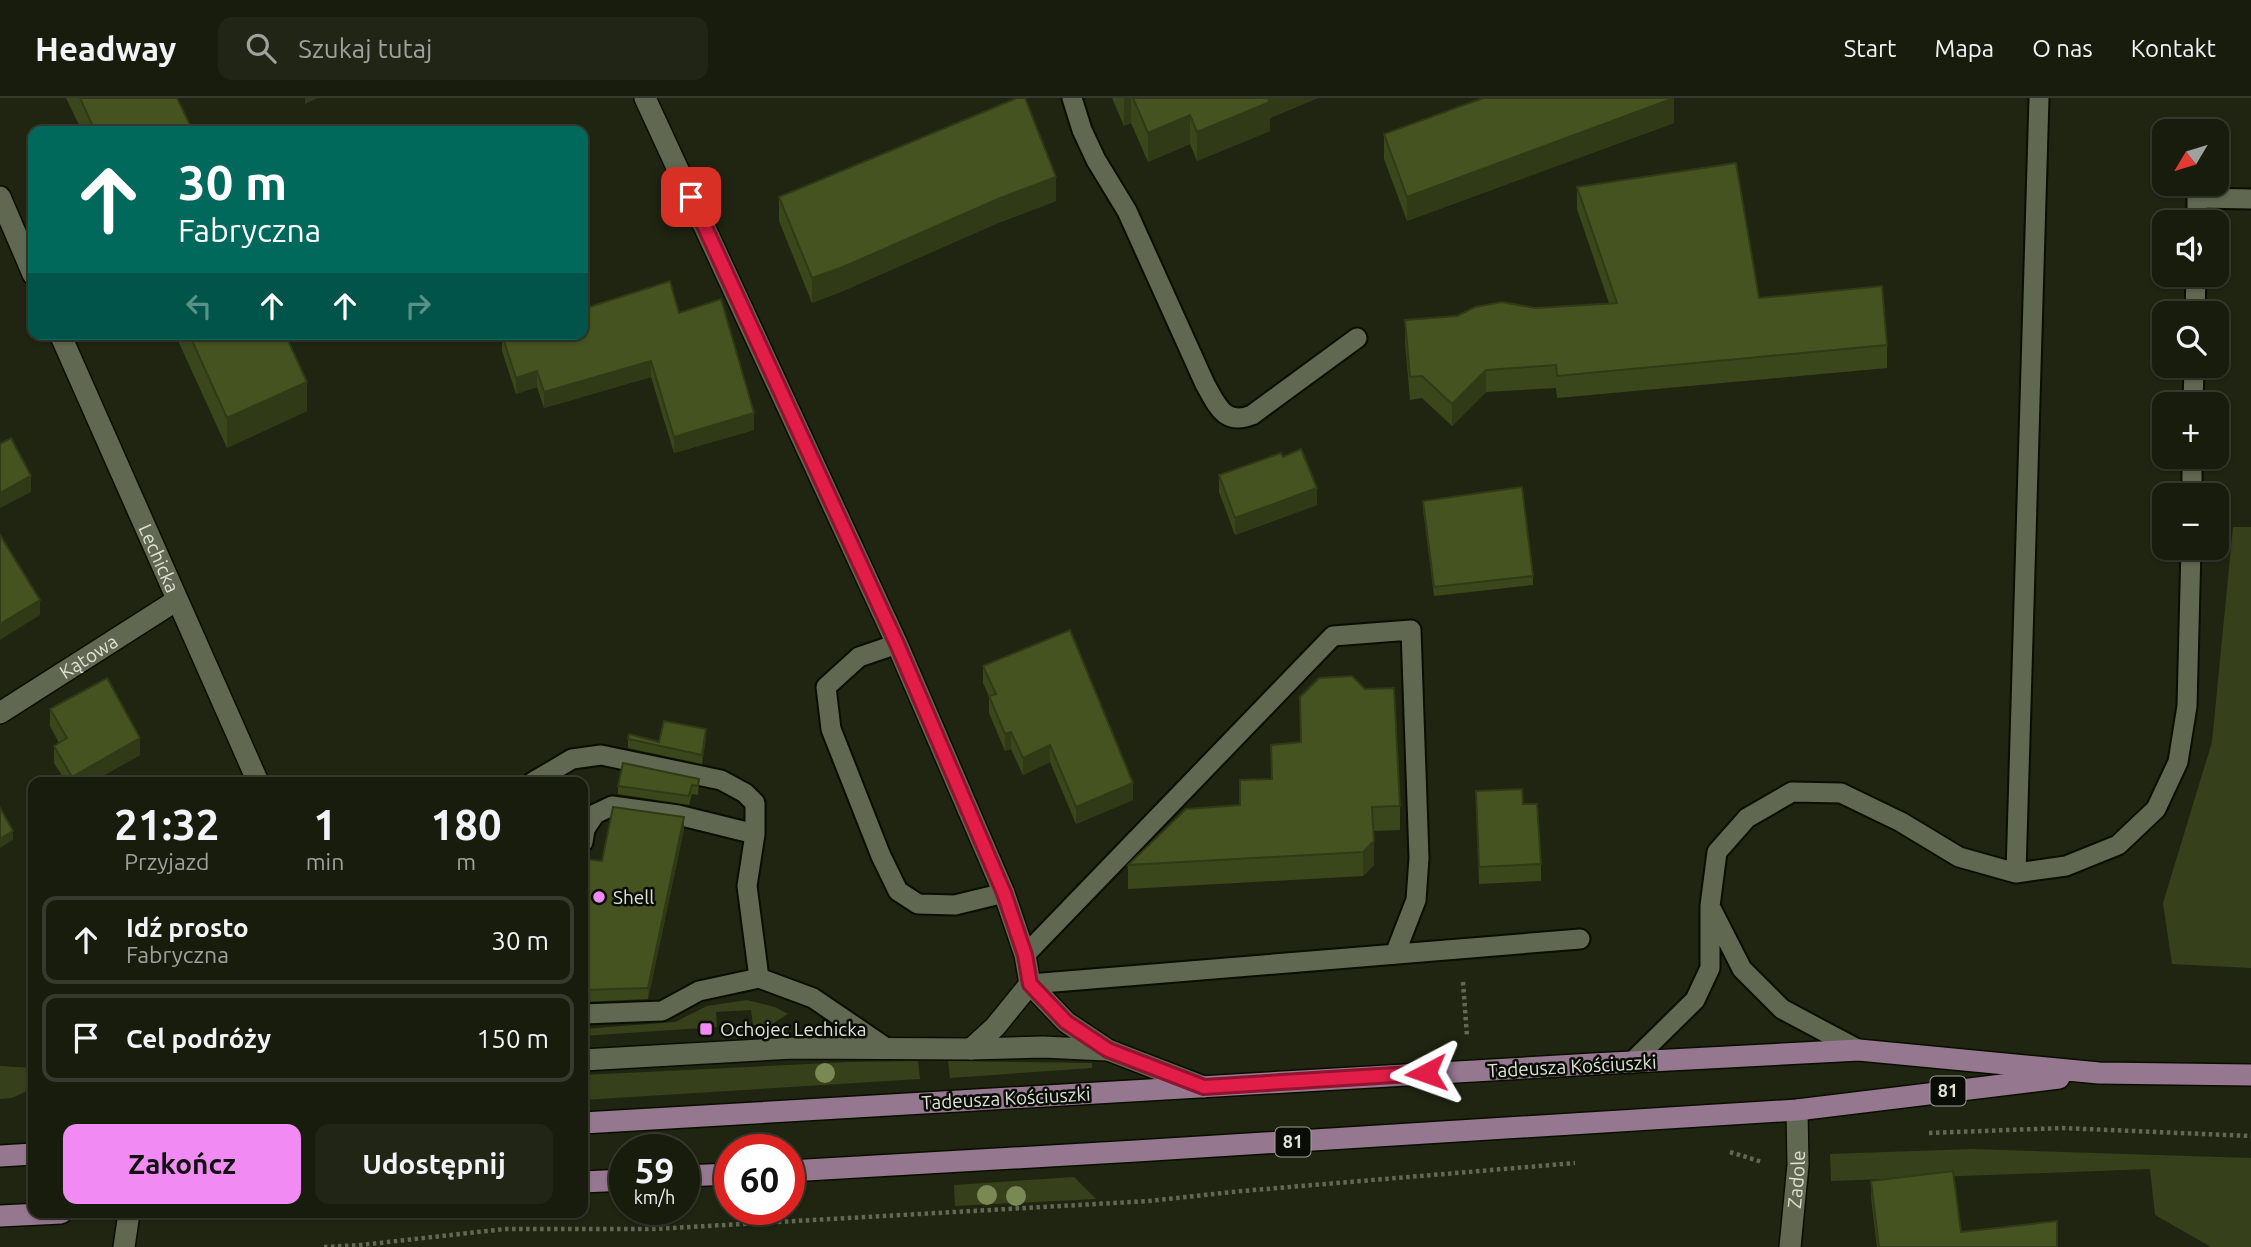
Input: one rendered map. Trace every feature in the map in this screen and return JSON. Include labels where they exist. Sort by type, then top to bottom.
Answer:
[{"type":"main road","name":"Tadeusza Kościuszki","points":[[588,1123],[1593,1063],[1859,1050],[2099,1073],[2251,1075]]},
{"type":"main road","name":"Tadeusza Kościuszki","points":[[805,1170],[1797,1110],[2099,1073]]},
{"type":"main road","points":[[0,1156],[28,1154]]},
{"type":"main road","points":[[588,1182],[609,1181]]},
{"type":"main road","points":[[0,1216],[28,1215]]},
{"type":"street","points":[[645,98],[897,644],[1004,893],[1025,955],[1030,984],[1066,1022],[1108,1050],[1204,1087]]},
{"type":"street","points":[[0,197],[7,234],[28,266]]},
{"type":"street","name":"Lechicka","points":[[63,340],[256,777]]},
{"type":"street","name":"Kątowa","points":[[0,713],[177,600]]},
{"type":"street","points":[[971,1049],[995,1027],[1030,984]]},
{"type":"street","points":[[588,1060],[793,1048],[1043,1047],[1108,1050]]},
{"type":"street","name":"Zadole","points":[[1790,1247],[1798,1165],[1797,1110]]},
{"type":"street","points":[[124,1247],[128,1218]]},
{"type":"lane","points":[[1072,98],[1082,130],[1096,160],[1127,211],[1205,384],[1219,409],[1240,420],[1252,415],[1357,338]]},
{"type":"lane","points":[[2016,873],[2039,98]]},
{"type":"lane","points":[[2197,210],[2197,198],[2251,199]]},
{"type":"lane","points":[[1630,1063],[1695,1000],[1710,968],[1710,906],[1717,852],[1747,818],[1792,792],[1841,793],[1901,822],[1959,856],[2016,873],[2066,866],[2119,845],[2156,809],[2178,762],[2188,706],[2191,560]]},
{"type":"lane","points":[[1025,955],[1333,636],[1411,630],[1419,858],[1416,900],[1395,954]]},
{"type":"lane","points":[[897,644],[859,657],[827,687],[831,729],[881,856],[898,891],[918,904],[955,905],[1004,893]]},
{"type":"lane","points":[[542,777],[572,760],[601,755],[721,780],[745,793],[755,803],[755,834],[747,886],[759,978]]},
{"type":"lane","points":[[588,824],[595,814],[612,806],[678,815],[755,834]]},
{"type":"lane","points":[[1710,906],[1742,969],[1782,1009],[1859,1050]]},
{"type":"lane","points":[[1030,984],[1580,939]]},
{"type":"lane","points":[[588,1014],[662,1011],[699,991],[759,978],[813,998],[888,1049]]},
{"type":"path","points":[[1460,949],[1467,1038]]},
{"type":"path","points":[[1923,1133],[2062,1128],[2251,1136]]},
{"type":"path","points":[[1727,1150],[1771,1165]]},
{"type":"path","points":[[324,1247],[505,1229],[654,1229]]},
{"type":"green space","points":[[2233,527],[2251,527],[2251,968],[2172,964],[2163,903],[2212,742]]},
{"type":"green space","points":[[747,1000],[775,1007],[788,1014],[772,1024],[753,1025],[751,1010],[716,1012],[717,1027],[588,1036],[588,1029],[675,1022],[707,1006]]},
{"type":"green space","points":[[918,1061],[920,1079],[588,1100],[588,1075]]},
{"type":"green space","points":[[948,1061],[1092,1063],[1092,1068],[950,1078]]},
{"type":"green space","points":[[0,1066],[28,1068],[28,1090],[12,1098],[0,1099]]},
{"type":"green space","points":[[1972,1149],[2251,1158],[2251,1247],[2211,1247],[2155,1215],[2150,1169],[1831,1181],[1830,1154]]},
{"type":"green space","points":[[1074,1177],[1096,1199],[955,1206],[954,1185]]},
{"type":"building","points":[[80,98],[177,98],[191,126],[93,126]]},
{"type":"building","points":[[1017,98],[1025,98],[1056,177],[812,278],[779,197]]},
{"type":"building","points":[[1133,98],[1268,98],[1270,102],[1197,132],[1190,115],[1148,133]]},
{"type":"building","points":[[1483,98],[1674,98],[1407,197],[1384,134]]},
{"type":"building","points":[[1736,163],[1759,298],[1882,286],[1887,345],[1557,376],[1556,365],[1486,370],[1452,404],[1422,376],[1410,377],[1405,320],[1457,316],[1475,307],[1502,302],[1535,308],[1617,303],[1577,187]]},
{"type":"building","points":[[670,281],[679,313],[721,299],[754,413],[674,437],[651,361],[544,392],[537,371],[516,378],[504,340],[588,340],[588,307]]},
{"type":"building","points":[[192,340],[288,340],[307,382],[227,418]]},
{"type":"building","points":[[11,438],[31,476],[0,493],[0,444]]},
{"type":"building","points":[[1301,449],[1317,488],[1235,518],[1219,475],[1281,453],[1283,457]]},
{"type":"building","points":[[1522,487],[1533,576],[1434,587],[1423,501]]},
{"type":"building","points":[[0,535],[40,600],[0,624]]},
{"type":"building","points":[[1070,630],[1133,783],[1076,807],[1050,745],[1023,758],[1011,732],[1005,734],[989,696],[996,694],[983,666]]},
{"type":"building","points":[[1352,676],[1365,689],[1394,688],[1400,806],[1372,807],[1374,841],[1363,852],[1128,865],[1186,809],[1240,805],[1240,780],[1272,779],[1271,745],[1301,742],[1300,697],[1319,678]]},
{"type":"building","points":[[107,678],[140,738],[72,777],[54,746],[67,738],[50,709]]},
{"type":"building","points":[[664,721],[706,729],[702,755],[628,739],[629,734],[659,742]]},
{"type":"building","points":[[623,763],[699,779],[698,786],[692,785],[689,796],[618,786]]},
{"type":"building","points":[[1522,789],[1523,804],[1537,804],[1541,864],[1479,867],[1476,791]]},
{"type":"building","points":[[613,807],[684,817],[648,988],[588,990],[588,860],[602,861]]},
{"type":"building","points":[[0,808],[13,831],[0,839]]},
{"type":"building","points":[[1953,1171],[1961,1232],[2057,1221],[2057,1247],[1879,1247],[1871,1181]]},
{"type":"place","name":"Shell","points":[[599,897]]},
{"type":"place","name":"Ochojec Lechicka","points":[[706,1029]]},
{"type":"route","points":[[691,197],[897,644],[1004,893],[1025,955],[1030,984],[1066,1022],[1108,1050],[1204,1087],[1426,1073]]}]
